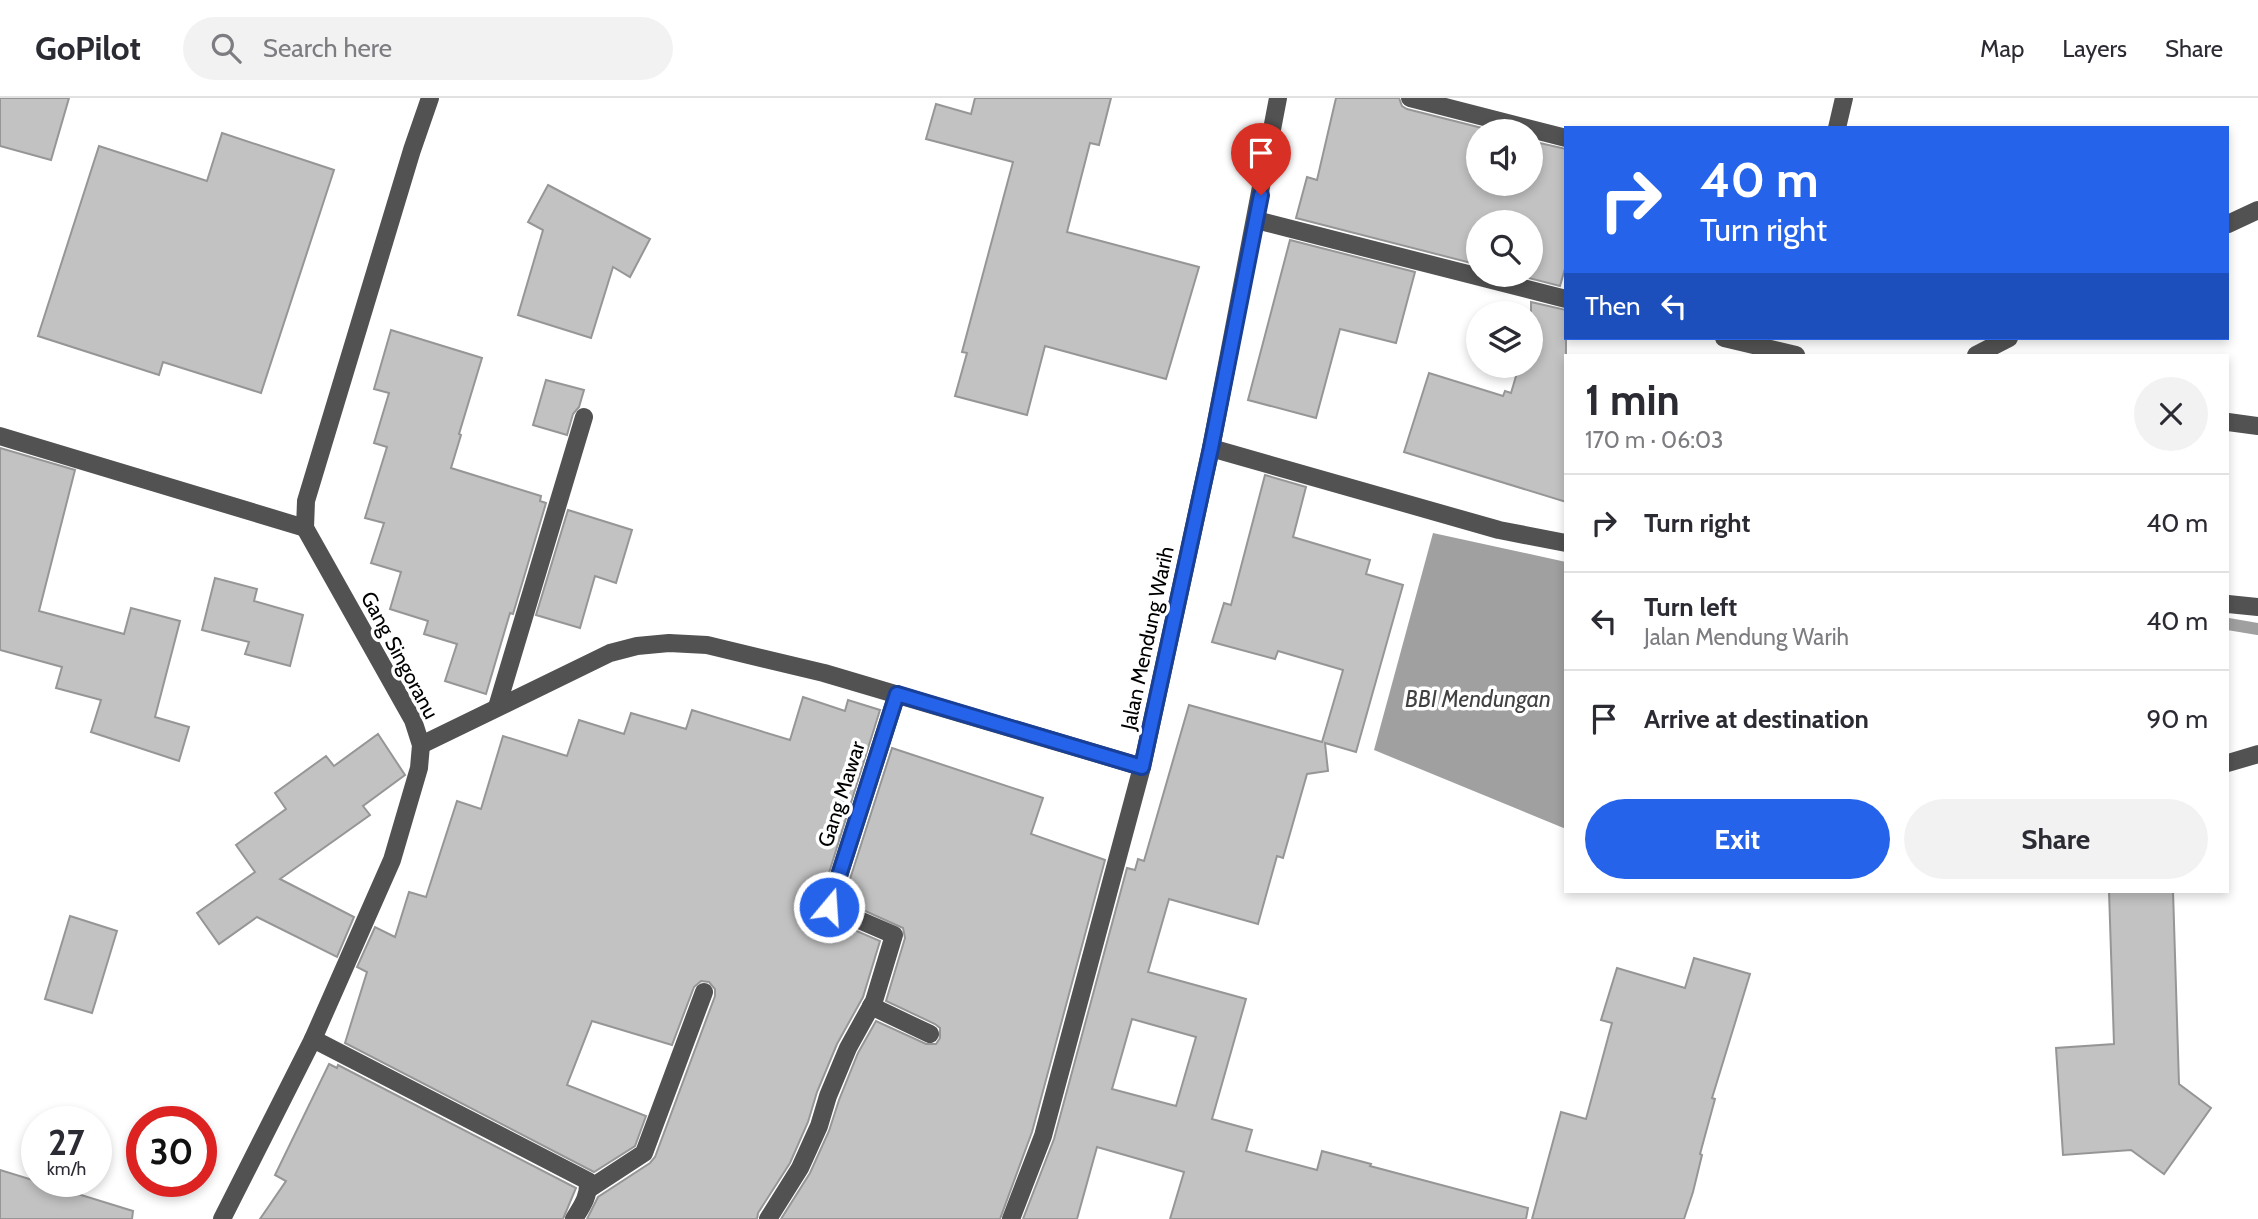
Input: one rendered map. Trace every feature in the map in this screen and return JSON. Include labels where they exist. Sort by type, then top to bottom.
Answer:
[{"type":"street","points":[[0,436],[305,528],[306,501],[430,98]]},
{"type":"street","name":"Jalan Mendung Warih","points":[[1011,1219],[1043,1136],[1142,767],[1211,448],[1278,98]]},
{"type":"street","points":[[1410,98],[1564,137]]},
{"type":"street","points":[[1837,126],[1844,98]]},
{"type":"street","points":[[2229,224],[2258,211]]},
{"type":"street","points":[[1256,220],[1564,298]]},
{"type":"street","points":[[1733,340],[1794,354]]},
{"type":"street","points":[[1978,354],[2005,340]]},
{"type":"street","points":[[497,707],[584,417]]},
{"type":"street","points":[[2229,422],[2258,426]]},
{"type":"street","points":[[1211,448],[1499,530],[1564,543]]},
{"type":"street","name":"Gang Singoranu","points":[[222,1219],[313,1039],[392,860],[419,768],[421,745],[413,720],[305,528]]},
{"type":"street","points":[[2229,604],[2258,607]]},
{"type":"street","points":[[421,745],[610,653],[637,646],[669,643],[707,645],[824,673],[1142,767]]},
{"type":"street","name":"Gang Mawar","points":[[871,1006],[894,935],[829,907],[897,694]]},
{"type":"street","points":[[2229,763],[2258,754]]},
{"type":"street","points":[[589,1189],[644,1153],[704,992]]},
{"type":"street","points":[[768,1219],[800,1168],[848,1048],[871,1006],[930,1034]]},
{"type":"street","points":[[313,1039],[588,1181],[585,1203],[574,1219]]},
{"type":"water","name":"BBI Mendungan","points":[[1433,533],[1564,562],[1564,828],[1374,750]]},
{"type":"building","points":[[0,98],[69,98],[51,160],[0,146]]},
{"type":"building","points":[[975,98],[1111,98],[1099,145],[1090,143],[1067,232],[1199,267],[1166,379],[1045,346],[1027,415],[955,396],[967,353],[962,352],[1013,162],[926,139],[936,104],[971,114]]},
{"type":"building","points":[[1336,98],[1399,98],[1402,106],[1407,109],[1466,124],[1466,196],[1543,196],[1543,144],[1564,149],[1564,272],[1560,286],[1543,282],[1543,210],[1466,210],[1466,262],[1296,218],[1307,177],[1317,180]]},
{"type":"building","points":[[222,133],[334,170],[261,393],[163,362],[159,375],[38,336],[99,146],[207,181]]},
{"type":"building","points":[[548,185],[650,239],[630,277],[613,267],[591,338],[518,315],[543,230],[528,222]]},
{"type":"building","points":[[1290,240],[1415,272],[1396,343],[1340,329],[1316,418],[1248,400]]},
{"type":"building","points":[[1543,305],[1564,310],[1564,501],[1404,452],[1429,373],[1503,396],[1505,391],[1511,393],[1515,378],[1543,378]]},
{"type":"building","points":[[391,330],[482,358],[451,468],[541,496],[540,501],[546,503],[486,694],[445,681],[457,644],[424,634],[428,621],[390,609],[401,572],[371,563],[384,523],[365,518],[387,447],[374,443],[389,393],[374,389]]},
{"type":"building","points":[[546,380],[584,390],[567,435],[533,425]]},
{"type":"building","points":[[0,448],[75,470],[39,611],[124,634],[131,608],[180,621],[155,717],[189,727],[179,761],[91,732],[101,700],[56,688],[62,667],[0,650]]},
{"type":"building","points":[[1265,475],[1306,487],[1293,537],[1370,560],[1366,574],[1403,585],[1356,752],[1325,743],[1328,771],[1307,774],[1283,858],[1277,856],[1258,924],[1169,899],[1148,972],[1246,999],[1212,1119],[1252,1130],[1246,1151],[1317,1170],[1322,1151],[1528,1208],[1526,1219],[1170,1219],[1184,1172],[1097,1147],[1077,1219],[1023,1219],[1054,1139],[1127,868],[1135,870],[1138,859],[1144,861],[1189,705],[1322,742],[1343,670],[1278,651],[1275,659],[1212,642],[1224,603],[1231,605]],"holes":[[[1132,1019],[1196,1037],[1176,1106],[1112,1089]]]},
{"type":"building","points":[[568,510],[632,530],[616,583],[595,576],[580,628],[536,615]]},
{"type":"building","points":[[215,578],[257,589],[254,601],[303,615],[290,666],[245,654],[249,642],[202,630]]},
{"type":"building","points":[[803,697],[845,711],[848,700],[880,710],[818,908],[824,917],[880,941],[863,997],[837,1044],[790,1163],[758,1213],[757,1219],[587,1219],[598,1197],[655,1157],[715,996],[715,989],[709,982],[701,981],[694,987],[672,1045],[592,1021],[567,1085],[646,1116],[635,1146],[594,1172],[345,1043],[367,972],[357,967],[375,927],[395,937],[409,892],[426,897],[457,801],[481,809],[503,736],[567,756],[579,720],[624,734],[631,713],[686,729],[692,710],[790,740]]},
{"type":"building","points":[[378,734],[405,775],[363,806],[370,815],[280,879],[354,917],[337,957],[257,917],[219,944],[197,913],[255,872],[236,845],[286,809],[275,793],[326,756],[334,766]]},
{"type":"building","points":[[892,748],[1043,798],[1031,834],[1105,860],[1032,1132],[1000,1219],[781,1219],[810,1173],[858,1053],[876,1021],[926,1044],[936,1044],[940,1038],[940,1028],[935,1024],[886,1001],[905,938],[903,928],[843,901]]},
{"type":"building","points":[[2109,893],[2173,893],[2179,1084],[2211,1108],[2164,1174],[2131,1150],[2063,1155],[2056,1048],[2114,1044]]},
{"type":"building","points":[[70,916],[117,931],[92,1013],[45,999]]},
{"type":"building","points":[[1694,958],[1750,974],[1712,1098],[1715,1099],[1684,1219],[1532,1219],[1561,1112],[1586,1119],[1612,1023],[1601,1020],[1617,968],[1685,988]]},
{"type":"building","points":[[329,1064],[337,1068],[338,1065],[576,1188],[563,1219],[260,1219],[286,1181],[275,1175]]},
{"type":"building","points":[[0,1170],[21,1176],[21,1197],[88,1197],[133,1211],[132,1219],[0,1219]]},
{"type":"waterway","points":[[2229,624],[2258,629]]},
{"type":"route","points":[[829,907],[897,694],[1142,767],[1211,448],[1261,195]]}]
